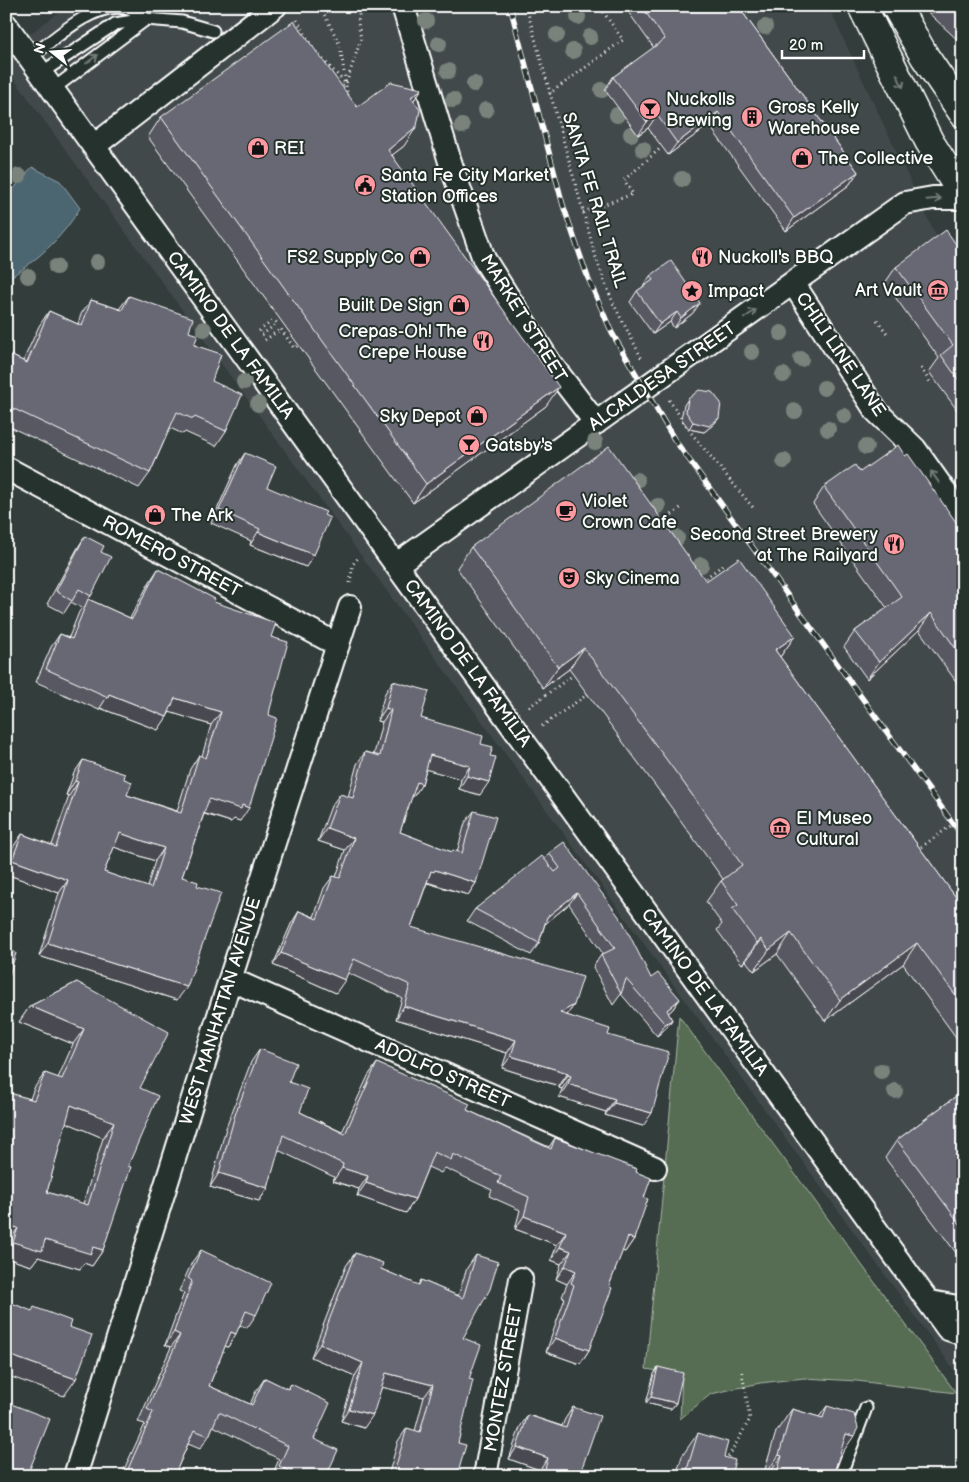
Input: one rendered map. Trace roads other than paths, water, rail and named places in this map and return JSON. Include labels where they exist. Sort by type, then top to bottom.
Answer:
[{"type":"main road","points":[[862,6],[929,141],[963,196]]},
{"type":"main road","points":[[896,6],[925,57],[963,114]]},
{"type":"street","points":[[94,146],[274,6]]},
{"type":"street","name":"MARKET STREET","points":[[403,6],[451,165],[484,259],[550,362],[596,423]]},
{"type":"street","name":"CAMINO DE LA FAMILIA","points":[[6,24],[948,1329],[963,1334]]},
{"type":"street","name":"ALCALDESA STREET","points":[[397,564],[905,203],[933,198],[963,196]]},
{"type":"street","name":"CHILI LINE LANE","points":[[793,283],[876,411],[915,449],[963,518]]},
{"type":"street","name":"ROMERO STREET","points":[[6,468],[338,645]]},
{"type":"street","name":"WEST MANHATTAN AVENUE","points":[[76,1476],[230,979],[350,607]]},
{"type":"street","name":"ADOLFO STREET","points":[[230,979],[655,1168]]},
{"type":"street","name":"MONTEZ STREET","points":[[485,1476],[521,1279]]},
{"type":"street","points":[[930,1302],[963,1308]]},
{"type":"lane","points":[[41,73],[64,31],[99,9],[125,8],[146,19]]},
{"type":"lane","points":[[41,73],[146,19]]},
{"type":"lane","points":[[41,73],[115,24],[146,19],[182,22],[213,30]]},
{"type":"lane","points":[[840,1476],[866,1408]]},
{"type":"water","points":[[32,167],[60,181],[80,208],[65,230],[48,248],[6,280],[6,198]]},
{"type":"railway","points":[[510,6],[563,205],[588,278],[612,333],[674,439],[963,837]]},
{"type":"place","name":"Nuckolls Brewing","points":[[650,109]]},
{"type":"place","name":"Gross Kelly Warehouse","points":[[752,117]]},
{"type":"place","name":"REI","points":[[258,148]]},
{"type":"place","name":"The Collective","points":[[802,158]]},
{"type":"place","name":"Santa Fe City Market Station Offices","points":[[365,185]]},
{"type":"place","name":"FS2 Supply Co","points":[[420,257]]},
{"type":"place","name":"Nuckoll's BBQ","points":[[702,257]]},
{"type":"place","name":"Art Vault","points":[[938,290]]},
{"type":"place","name":"Impact","points":[[692,291]]},
{"type":"place","name":"Built De Sign","points":[[459,305]]},
{"type":"place","name":"Crepas-Oh! The Crepe House","points":[[483,341]]},
{"type":"place","name":"Sky Depot","points":[[477,416]]},
{"type":"place","name":"Gatsby's","points":[[469,445]]},
{"type":"place","name":"Violet Crown Cafe","points":[[566,511]]},
{"type":"place","name":"The Ark","points":[[155,515]]},
{"type":"place","name":"Second Street Brewery at The Railyard","points":[[894,544]]},
{"type":"place","name":"Sky Cinema","points":[[569,578]]},
{"type":"place","name":"El Museo Cultural","points":[[780,828]]}]
